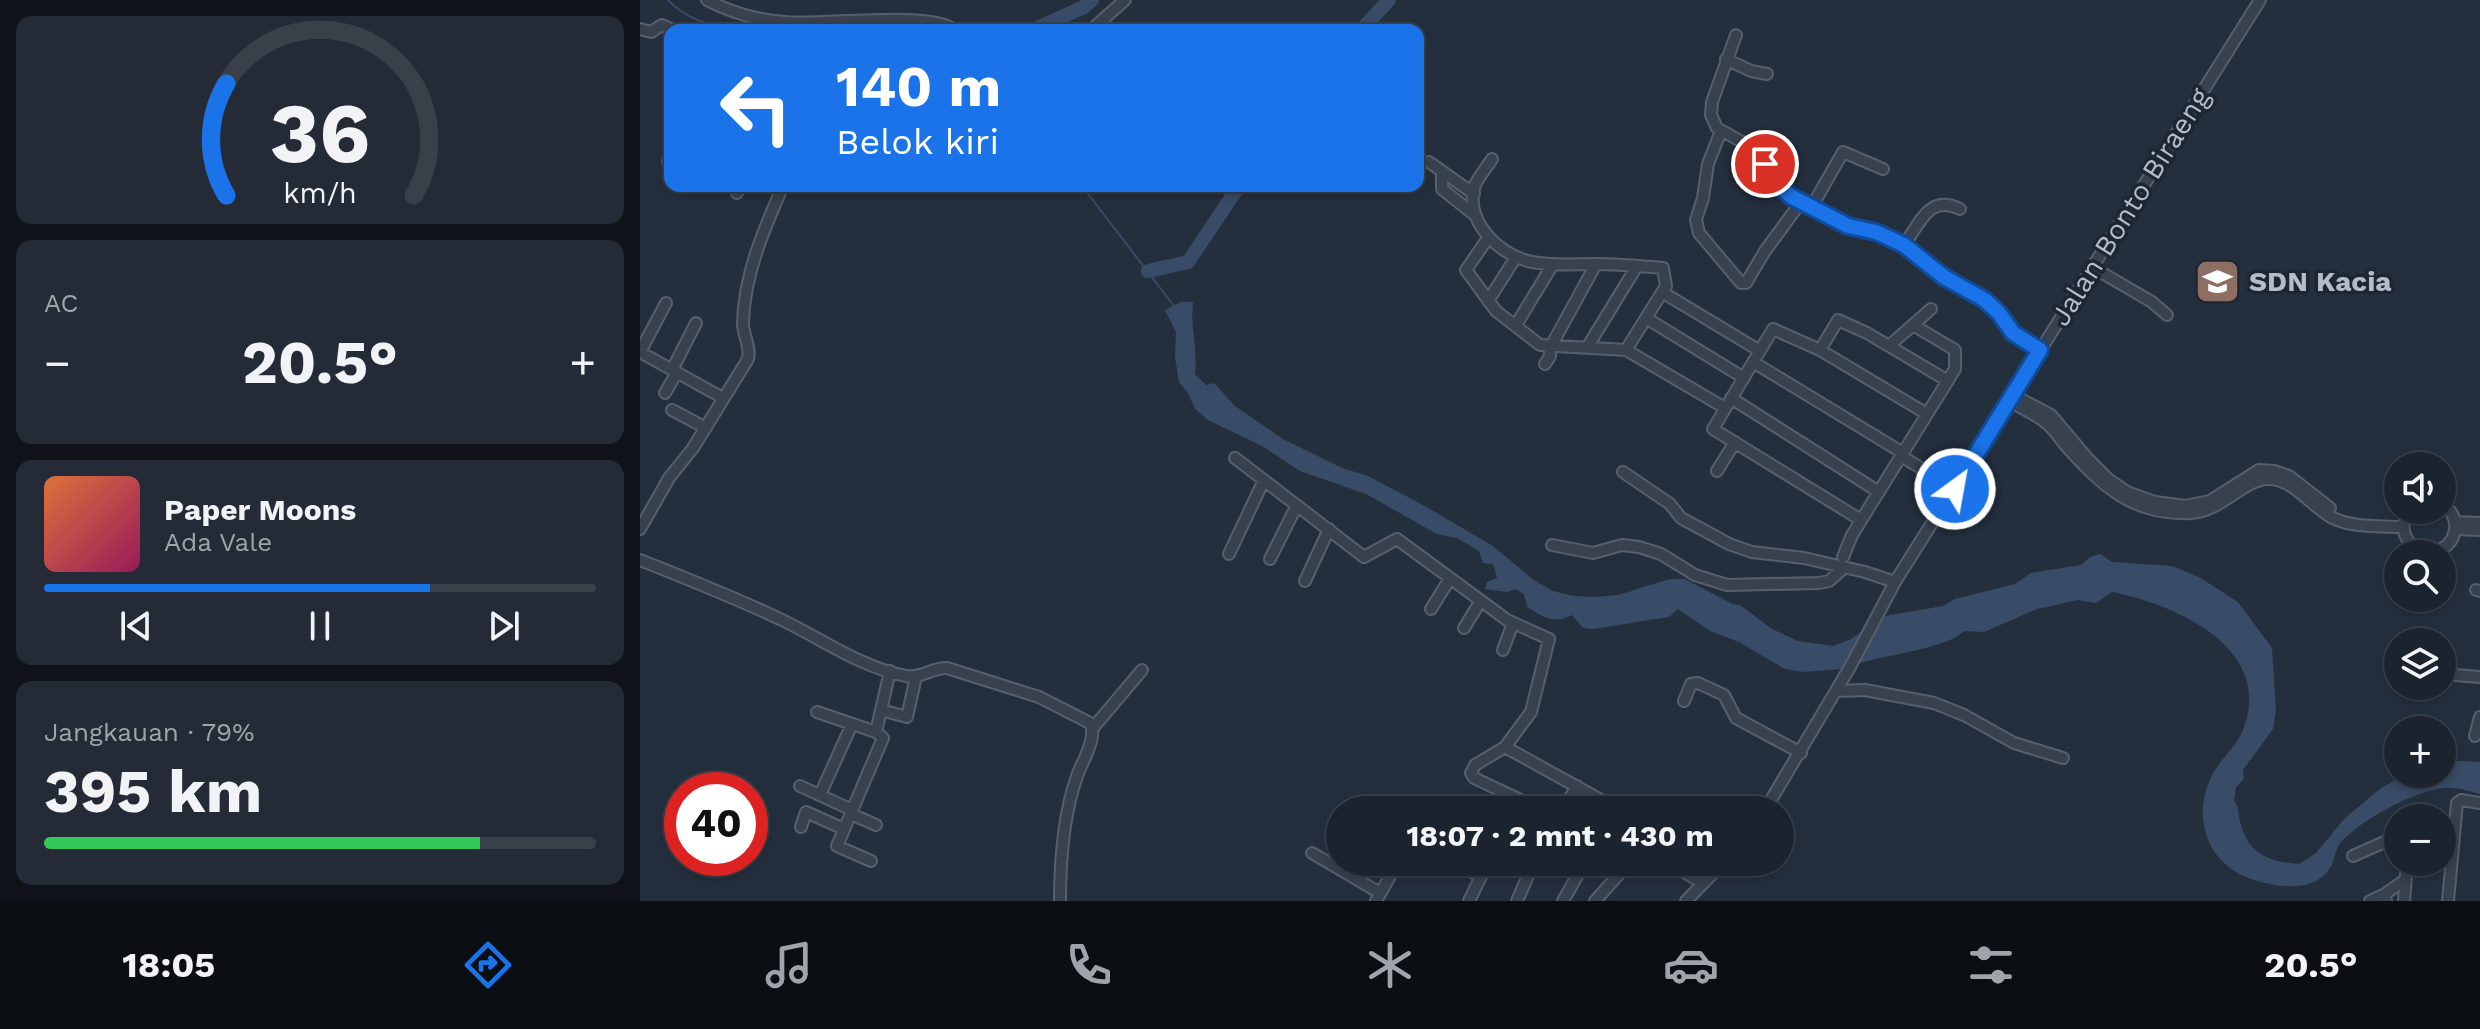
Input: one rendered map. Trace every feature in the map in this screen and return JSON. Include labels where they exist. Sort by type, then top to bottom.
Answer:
[{"type":"street","points":[[707,0],[732,11],[781,22],[807,24]]},
{"type":"street","points":[[1098,24],[1125,0]]},
{"type":"street","name":"Jalan Bonto Biraeng","points":[[1774,796],[1877,620],[1895,582],[2260,0]]},
{"type":"street","points":[[900,24],[940,24]]},
{"type":"street","points":[[640,29],[651,32],[664,26]]},
{"type":"street","points":[[1736,35],[1711,108],[1713,123],[1721,131],[1753,148],[1779,186],[1806,205],[1848,226],[1876,232],[1904,245],[1944,277],[1985,300],[2013,333],[2040,350]]},
{"type":"street","points":[[1726,59],[1751,71],[1767,74]]},
{"type":"street","points":[[1721,131],[1708,164],[1696,225],[1699,233],[1741,283],[1746,283],[1765,251],[1806,205],[1843,152],[1883,169]]},
{"type":"street","points":[[1476,216],[1476,184],[1492,159]]},
{"type":"street","points":[[1429,162],[1474,194]]},
{"type":"street","points":[[1442,171],[1442,189],[1476,216],[1488,238],[1516,257],[1529,262],[1553,264],[1663,268],[1666,286],[1626,350]]},
{"type":"street","points":[[640,529],[669,478],[706,428],[749,356],[743,323],[747,281],[780,192]]},
{"type":"street","points":[[1904,245],[1934,206],[1944,203],[1960,209]]},
{"type":"street","points":[[1488,238],[1466,270],[1496,311],[1540,345],[1550,348],[1565,345],[1626,350],[1728,403],[1879,492]]},
{"type":"street","points":[[1488,301],[1516,257]]},
{"type":"street","points":[[1516,325],[1553,264]]},
{"type":"street","points":[[1545,364],[1550,348],[1596,264]]},
{"type":"street","points":[[1588,346],[1637,266]]},
{"type":"street","points":[[2092,267],[2152,302],[2167,315]]},
{"type":"street","points":[[1662,292],[1760,351]]},
{"type":"street","points":[[666,303],[640,352],[643,360],[674,371],[723,398]]},
{"type":"street","points":[[1889,346],[1931,309]]},
{"type":"street","points":[[1646,318],[1744,378]]},
{"type":"street","points":[[1820,350],[1838,320],[1948,381]]},
{"type":"street","points":[[665,393],[696,323]]},
{"type":"street","points":[[1552,545],[1593,553],[1622,545],[1639,547],[1661,554],[1695,575],[1737,586],[1829,581],[1844,562],[1861,520],[1955,369],[1955,350],[1913,325]]},
{"type":"street","points":[[1861,520],[1713,429],[1773,329],[1820,350],[1927,414]]},
{"type":"street","points":[[1753,362],[1957,486]]},
{"type":"street","points":[[2011,398],[2051,415],[2108,479],[2127,492],[2155,502],[2185,506],[2210,501],[2259,470],[2274,471],[2289,476],[2324,504],[2346,516],[2384,518]]},
{"type":"street","points":[[672,410],[706,428]]},
{"type":"street","points":[[1717,471],[1735,442]]},
{"type":"street","points":[[1235,458],[1364,557],[1397,539],[1480,602],[1513,623],[1549,639],[1531,712],[1505,747],[1475,765],[1472,776],[1513,796]]},
{"type":"street","points":[[1623,472],[1670,504],[1681,518],[1729,544],[1752,552],[1844,562],[1895,582]]},
{"type":"street","points":[[1229,554],[1264,480]]},
{"type":"street","points":[[1270,559],[1297,505]]},
{"type":"street","points":[[2455,525],[2480,523]]},
{"type":"street","points":[[2405,524],[2406,539],[2428,552],[2444,547],[2450,541],[2455,525]]},
{"type":"street","points":[[2455,525],[2480,530]]},
{"type":"street","points":[[1305,581],[1329,529]]},
{"type":"street","points":[[640,560],[738,600],[783,620],[841,652],[890,671],[916,677],[947,668],[1060,705],[1086,720],[1093,728]]},
{"type":"street","points":[[1431,609],[1449,580]]},
{"type":"street","points":[[1464,628],[1480,602]]},
{"type":"street","points":[[1503,650],[1513,623]]},
{"type":"street","points":[[1060,901],[1065,823],[1075,780],[1093,728],[1142,670]]},
{"type":"street","points":[[876,732],[890,671]]},
{"type":"street","points":[[2456,675],[2480,677]]},
{"type":"street","points":[[881,710],[907,717],[916,677]]},
{"type":"street","points":[[1684,701],[1691,684],[1701,684],[1726,697],[1735,717],[1801,753]]},
{"type":"street","points":[[1836,691],[1865,690],[1934,703],[1964,715],[2014,743],[2063,758]]},
{"type":"street","points":[[817,712],[876,732],[883,738],[837,846],[871,861]]},
{"type":"street","points":[[2475,736],[2480,717]]},
{"type":"street","points":[[820,795],[852,724]]},
{"type":"street","points":[[1505,747],[1594,796]]},
{"type":"street","points":[[800,786],[876,825]]},
{"type":"street","points":[[1571,796],[1577,786]]},
{"type":"street","points":[[2448,901],[2457,803],[2461,800],[2480,803]]},
{"type":"street","points":[[801,827],[806,812],[844,829]]},
{"type":"street","points":[[2353,856],[2384,842]]},
{"type":"street","points":[[1312,853],[1378,897],[1390,876]]},
{"type":"street","points":[[1469,901],[1481,876]]},
{"type":"street","points":[[1517,901],[1528,876]]},
{"type":"street","points":[[1563,901],[1577,876]]},
{"type":"street","points":[[1595,901],[1617,876]]},
{"type":"street","points":[[1691,876],[1703,883]]},
{"type":"street","points":[[1686,901],[1710,876]]},
{"type":"street","points":[[2404,901],[2405,876]]},
{"type":"street","points":[[2370,901],[2385,897],[2405,880]]},
{"type":"water","points":[[1181,302],[1193,302],[1195,374],[1206,385],[1214,383],[1235,406],[1283,439],[1342,468],[1368,476],[1493,546],[1535,581],[1553,591],[1574,596],[1618,595],[1670,579],[1685,579],[1732,604],[1740,605],[1772,629],[1798,641],[1833,646],[1851,639],[1885,616],[1943,606],[1955,599],[2015,584],[2031,573],[2081,565],[2090,557],[2100,554],[2112,562],[2172,566],[2199,577],[2238,602],[2272,648],[2276,710],[2273,729],[2243,770],[2244,779],[2236,787],[2234,801],[2245,835],[2255,850],[2270,859],[2299,864],[2316,853],[2345,818],[2384,786],[2444,788],[2418,794],[2396,804],[2384,804],[2384,811],[2340,844],[2332,865],[2314,882],[2282,886],[2251,879],[2235,871],[2212,848],[2206,834],[2203,802],[2215,770],[2243,731],[2249,696],[2244,672],[2230,651],[2211,633],[2187,618],[2112,592],[2096,603],[2078,600],[2037,609],[1984,632],[1964,631],[1931,646],[1860,663],[1851,658],[1843,669],[1804,672],[1785,669],[1739,642],[1710,631],[1678,609],[1669,617],[1593,629],[1583,628],[1572,615],[1549,618],[1527,607],[1524,594],[1515,589],[1507,592],[1485,589],[1487,582],[1497,578],[1493,564],[1483,563],[1479,551],[1457,538],[1437,534],[1366,494],[1300,471],[1262,446],[1208,420],[1195,409],[1179,382],[1175,357],[1176,332],[1165,310]]},
{"type":"water","points":[[2456,761],[2480,762],[2480,794],[2444,788],[2456,788]]},
{"type":"waterway","points":[[668,0],[690,16],[710,24]]},
{"type":"waterway","points":[[1046,24],[1084,7],[1092,0]]},
{"type":"waterway","points":[[1367,24],[1389,0]]},
{"type":"waterway","points":[[1087,192],[1174,306]]},
{"type":"waterway","points":[[1148,271],[1188,262],[1235,192]]},
{"type":"place","name":"SDN Kacia","points":[[2218,281]]},
{"type":"route","points":[[1765,164],[1779,186],[1792,197],[1848,226],[1876,232],[1904,245],[1944,277],[1985,300],[2013,333],[2040,350],[1955,489]]}]
